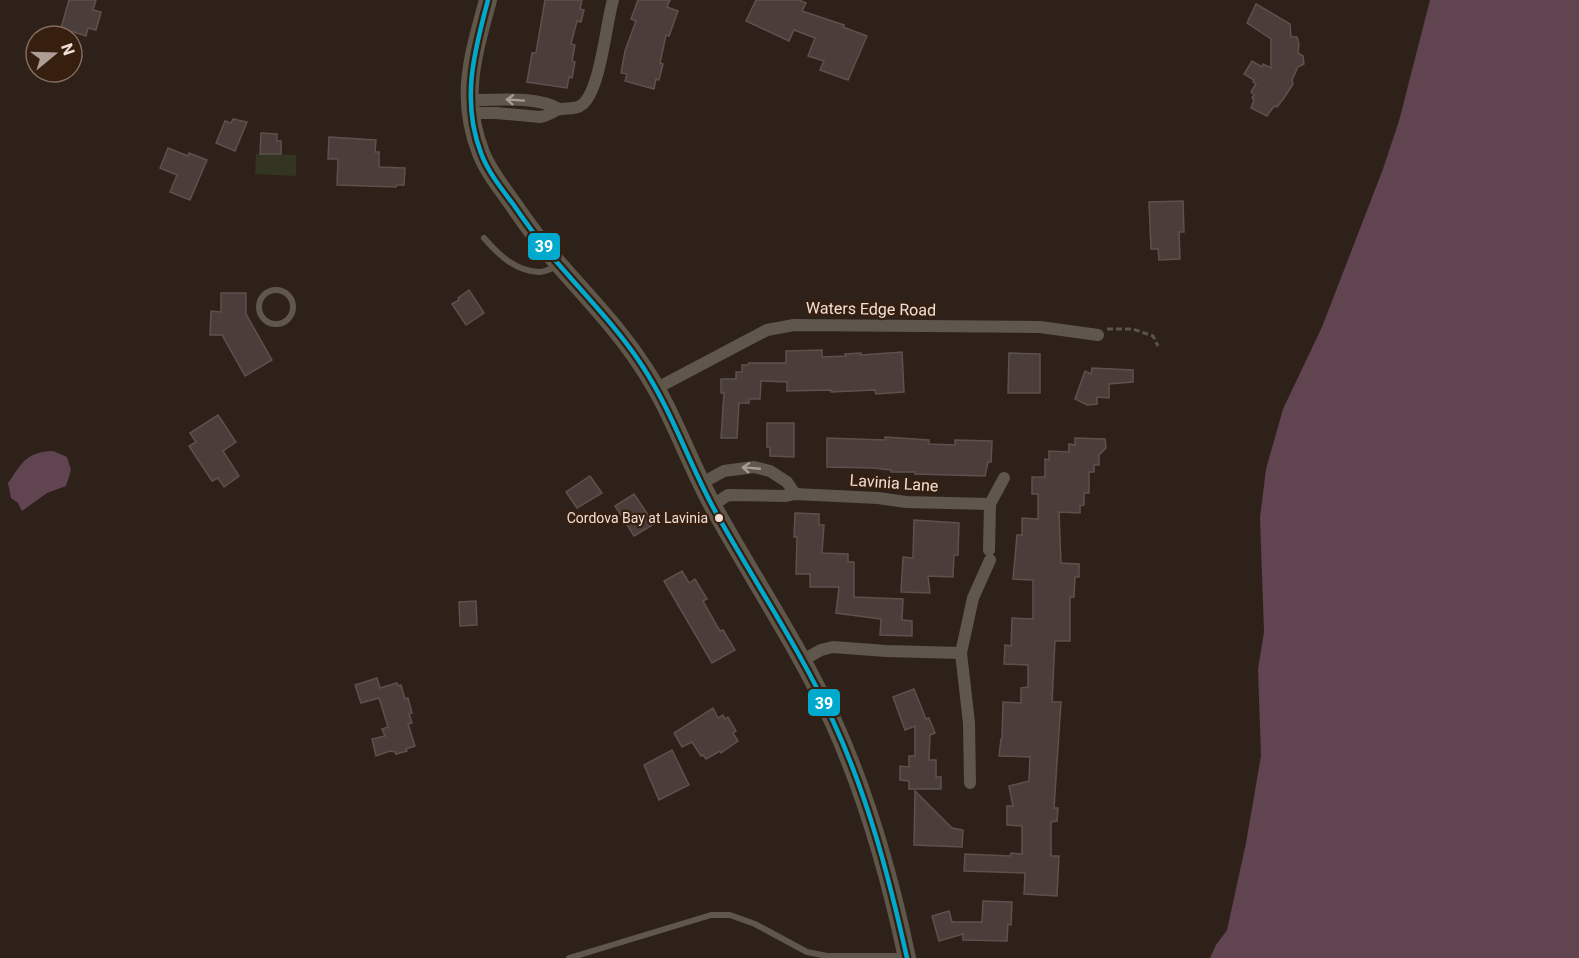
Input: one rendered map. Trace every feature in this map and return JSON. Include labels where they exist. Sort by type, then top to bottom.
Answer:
[{"type":"main road","points":[[488,0],[471,70],[470,107],[474,133],[482,156],[494,177],[560,266],[622,338],[657,388],[712,505],[803,660],[834,722],[872,820],[907,957]]},
{"type":"street","points":[[470,107],[540,117],[546,117],[559,109],[578,108],[587,100],[594,88],[613,0]]},
{"type":"street","name":"Waters Edge Road","points":[[657,388],[767,330],[794,325],[1040,327],[1098,335]]},
{"type":"street","points":[[702,483],[724,471],[754,467],[770,471],[787,482],[795,494]]},
{"type":"street","points":[[970,783],[969,723],[962,653],[973,598],[989,555],[990,504],[1004,478]]},
{"type":"street","name":"Lavinia Lane","points":[[712,505],[728,495],[786,496],[795,494],[878,498],[906,502],[990,504]]},
{"type":"street","points":[[803,660],[821,650],[833,647],[962,653]]},
{"type":"lane","points":[[484,238],[502,259],[519,267],[540,272],[560,266]]},
{"type":"lane","points":[[278,290],[288,294],[293,302],[293,311],[289,318],[274,325],[260,314],[258,306],[262,296],[268,291],[278,290]]},
{"type":"lane","points":[[569,958],[711,915],[729,915],[755,924],[807,952],[826,956],[907,957]]},
{"type":"path","points":[[1098,335],[1103,329],[1133,329],[1153,336],[1158,346]]},
{"type":"green space","points":[[256,154],[296,155],[296,176],[255,174]]},
{"type":"shaded area","points":[[1430,0],[1579,0],[1579,958],[1210,958],[1227,930],[1246,843],[1261,756],[1258,669],[1264,632],[1260,518],[1266,469],[1283,409],[1322,327],[1383,169],[1399,121]]},
{"type":"shaded area","points":[[53,451],[67,457],[71,470],[66,486],[47,493],[22,511],[18,503],[11,498],[8,483],[31,456]]},
{"type":"building","points":[[69,0],[96,0],[93,10],[101,12],[96,30],[88,28],[86,36],[84,35],[84,24],[62,24]]},
{"type":"building","points":[[545,0],[582,0],[580,9],[584,10],[581,22],[577,21],[571,44],[575,45],[572,61],[575,62],[572,78],[569,77],[567,88],[527,82],[532,53],[536,53]]},
{"type":"building","points":[[638,0],[670,0],[667,7],[678,11],[669,36],[666,35],[660,63],[663,64],[654,89],[625,81],[627,74],[621,73],[625,51],[636,21],[631,19]]},
{"type":"building","points":[[756,0],[799,0],[806,3],[802,11],[844,25],[843,27],[867,36],[848,80],[820,70],[824,61],[808,56],[815,38],[794,30],[789,41],[746,21]]},
{"type":"building","points":[[1256,4],[1290,24],[1291,37],[1297,37],[1298,53],[1303,56],[1304,64],[1298,67],[1292,80],[1293,84],[1284,98],[1267,116],[1251,108],[1254,95],[1251,92],[1256,84],[1244,74],[1252,61],[1262,67],[1263,64],[1271,68],[1271,39],[1247,23]]},
{"type":"building","points":[[233,119],[247,122],[235,151],[216,143],[225,121],[231,123]]},
{"type":"building","points":[[261,133],[277,134],[277,141],[281,141],[281,154],[260,154]]},
{"type":"building","points":[[329,137],[376,140],[375,152],[379,152],[379,167],[405,168],[404,185],[396,187],[337,185],[338,159],[328,159]]},
{"type":"building","points":[[168,148],[207,160],[190,200],[170,192],[177,175],[160,168]]},
{"type":"building","points":[[1183,201],[1184,232],[1179,232],[1180,259],[1159,260],[1158,249],[1151,249],[1149,202]]},
{"type":"building","points":[[469,290],[484,313],[466,325],[452,304]]},
{"type":"building","points":[[221,293],[246,293],[246,314],[272,360],[245,376],[222,335],[210,335],[211,311],[221,312]]},
{"type":"building","points":[[822,350],[822,357],[902,352],[904,392],[876,394],[875,390],[787,391],[787,382],[761,381],[760,399],[749,399],[749,403],[739,403],[737,438],[721,438],[724,393],[721,393],[721,379],[736,379],[736,372],[742,372],[742,365],[749,363],[786,363],[786,351]]},
{"type":"building","points":[[1009,353],[1040,354],[1040,393],[1008,393]]},
{"type":"building","points":[[1092,368],[1133,370],[1133,382],[1109,384],[1109,398],[1097,397],[1097,404],[1087,405],[1075,399],[1085,371],[1091,374]]},
{"type":"building","points":[[218,415],[236,442],[223,451],[239,476],[224,487],[218,478],[212,481],[189,446],[196,442],[190,433]]},
{"type":"building","points":[[767,423],[794,423],[794,457],[770,456],[770,447],[767,447]]},
{"type":"building","points":[[885,437],[929,440],[929,444],[955,445],[955,440],[992,441],[991,462],[988,462],[985,476],[915,474],[915,472],[891,472],[891,470],[873,468],[827,467],[827,438],[885,440]]},
{"type":"building","points":[[1075,438],[1105,439],[1106,448],[1099,455],[1099,465],[1094,465],[1094,472],[1089,472],[1089,493],[1084,493],[1084,505],[1080,506],[1080,513],[1059,512],[1061,563],[1079,564],[1079,577],[1075,577],[1074,597],[1070,597],[1070,641],[1055,641],[1052,702],[1061,702],[1054,808],[1058,808],[1057,821],[1051,822],[1051,856],[1059,856],[1057,896],[1024,894],[1025,873],[964,871],[965,854],[1010,856],[1011,853],[1022,854],[1022,826],[1007,825],[1007,806],[1013,806],[1009,786],[1029,781],[1030,757],[999,756],[1003,702],[1021,703],[1021,688],[1028,687],[1028,665],[1004,664],[1005,645],[1011,646],[1012,618],[1033,619],[1033,580],[1013,579],[1017,535],[1022,535],[1022,518],[1038,519],[1038,494],[1032,494],[1032,477],[1045,477],[1045,459],[1049,460],[1049,451],[1069,452],[1069,444],[1075,445]]},
{"type":"building","points":[[590,476],[602,493],[577,508],[566,492]]},
{"type":"building","points":[[634,494],[654,524],[634,536],[615,506]]},
{"type":"building","points":[[795,513],[819,514],[819,525],[824,525],[822,553],[848,554],[848,562],[854,562],[854,597],[903,599],[902,620],[912,621],[912,636],[880,635],[881,619],[836,613],[839,587],[810,587],[810,574],[796,574]]},
{"type":"building","points":[[914,520],[959,523],[958,555],[954,555],[953,577],[928,576],[930,593],[901,592],[903,557],[913,558]]},
{"type":"building","points":[[682,571],[689,583],[695,579],[707,599],[703,601],[720,631],[723,630],[735,650],[712,663],[664,581]]},
{"type":"building","points":[[476,601],[477,625],[460,626],[459,602]]},
{"type":"building","points":[[377,678],[380,688],[397,683],[398,686],[401,685],[405,699],[408,698],[412,723],[408,724],[415,746],[406,749],[407,751],[396,754],[390,751],[376,756],[372,739],[385,736],[382,729],[388,727],[379,698],[361,703],[355,685]]},
{"type":"building","points":[[914,689],[926,719],[929,718],[935,733],[930,735],[929,760],[936,760],[936,777],[941,777],[941,789],[909,789],[909,781],[900,780],[900,766],[909,767],[909,756],[915,756],[915,726],[905,730],[893,697]]},
{"type":"building","points":[[713,708],[718,718],[723,715],[725,719],[728,717],[736,731],[733,733],[738,741],[721,753],[720,751],[706,759],[703,755],[701,756],[692,742],[682,747],[674,733]]},
{"type":"building","points":[[672,750],[689,785],[659,800],[644,765]]},
{"type":"building","points":[[915,791],[952,828],[963,830],[962,847],[914,845]]},
{"type":"building","points":[[983,901],[1012,902],[1011,925],[1008,924],[1007,941],[963,940],[963,934],[939,941],[932,916],[949,911],[952,922],[982,922]]},
{"type":"transit line","name":"39","points":[[488,0],[474,58],[471,95],[475,134],[484,160],[495,180],[539,239],[610,323],[652,381],[714,509],[806,667],[833,721],[857,779],[885,867],[907,958]]},
{"type":"place","name":"Cordova Bay at Lavinia","points":[[719,518]]}]
